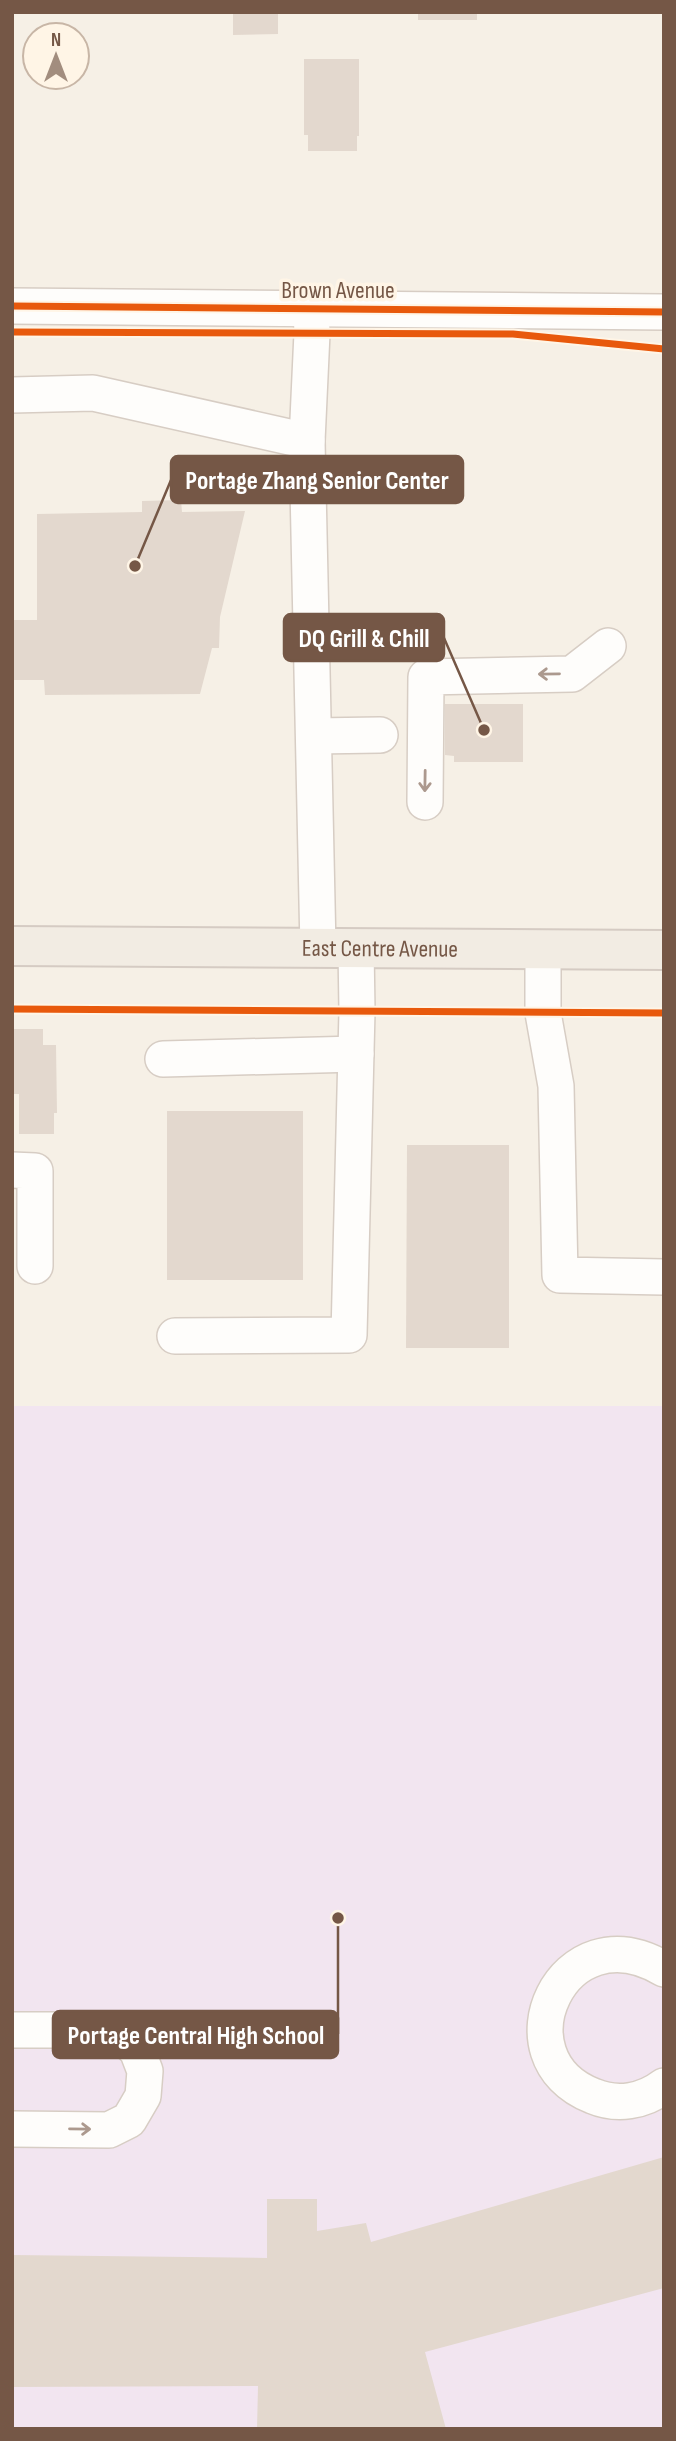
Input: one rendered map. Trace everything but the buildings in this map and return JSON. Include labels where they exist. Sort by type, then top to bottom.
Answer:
[{"type":"main road","name":"East Centre Avenue","points":[[12,946],[664,950]]},
{"type":"street","name":"Brown Avenue","points":[[12,306],[664,312]]},
{"type":"street","points":[[311,309],[307,441],[318,948]]},
{"type":"street","points":[[12,395],[93,393],[307,441]]},
{"type":"street","points":[[425,802],[426,677],[572,674],[608,646]]},
{"type":"street","points":[[314,736],[380,735]]},
{"type":"street","points":[[175,1336],[349,1335],[356,948]]},
{"type":"street","points":[[543,949],[543,1013],[556,1086],[559,1275],[664,1277]]},
{"type":"street","points":[[163,1059],[356,1054]]},
{"type":"street","points":[[12,1170],[35,1171],[35,1266]]},
{"type":"street","points":[[664,1969],[646,1959],[622,1954],[598,1957],[576,1968],[558,1985],[547,2007],[545,2032],[550,2055],[562,2076],[581,2092],[604,2101],[629,2102],[652,2095],[664,2087]]},
{"type":"street","points":[[12,2030],[103,2030],[121,2036],[137,2050],[145,2071],[143,2096],[129,2120],[110,2130],[12,2129]]},
{"type":"shaded area","points":[[12,1406],[664,1406],[664,2429],[12,2429]]},
{"type":"cycle path","points":[[12,306],[664,312]]},
{"type":"cycle path","points":[[12,332],[513,334],[664,349]]},
{"type":"cycle path","points":[[12,1009],[664,1013]]},
{"type":"place","name":"Portage Zhang Senior Center","points":[[135,566]]},
{"type":"place","name":"DQ Grill & Chill","points":[[484,730]]},
{"type":"place","name":"Portage Central High School","points":[[338,1918]]}]
